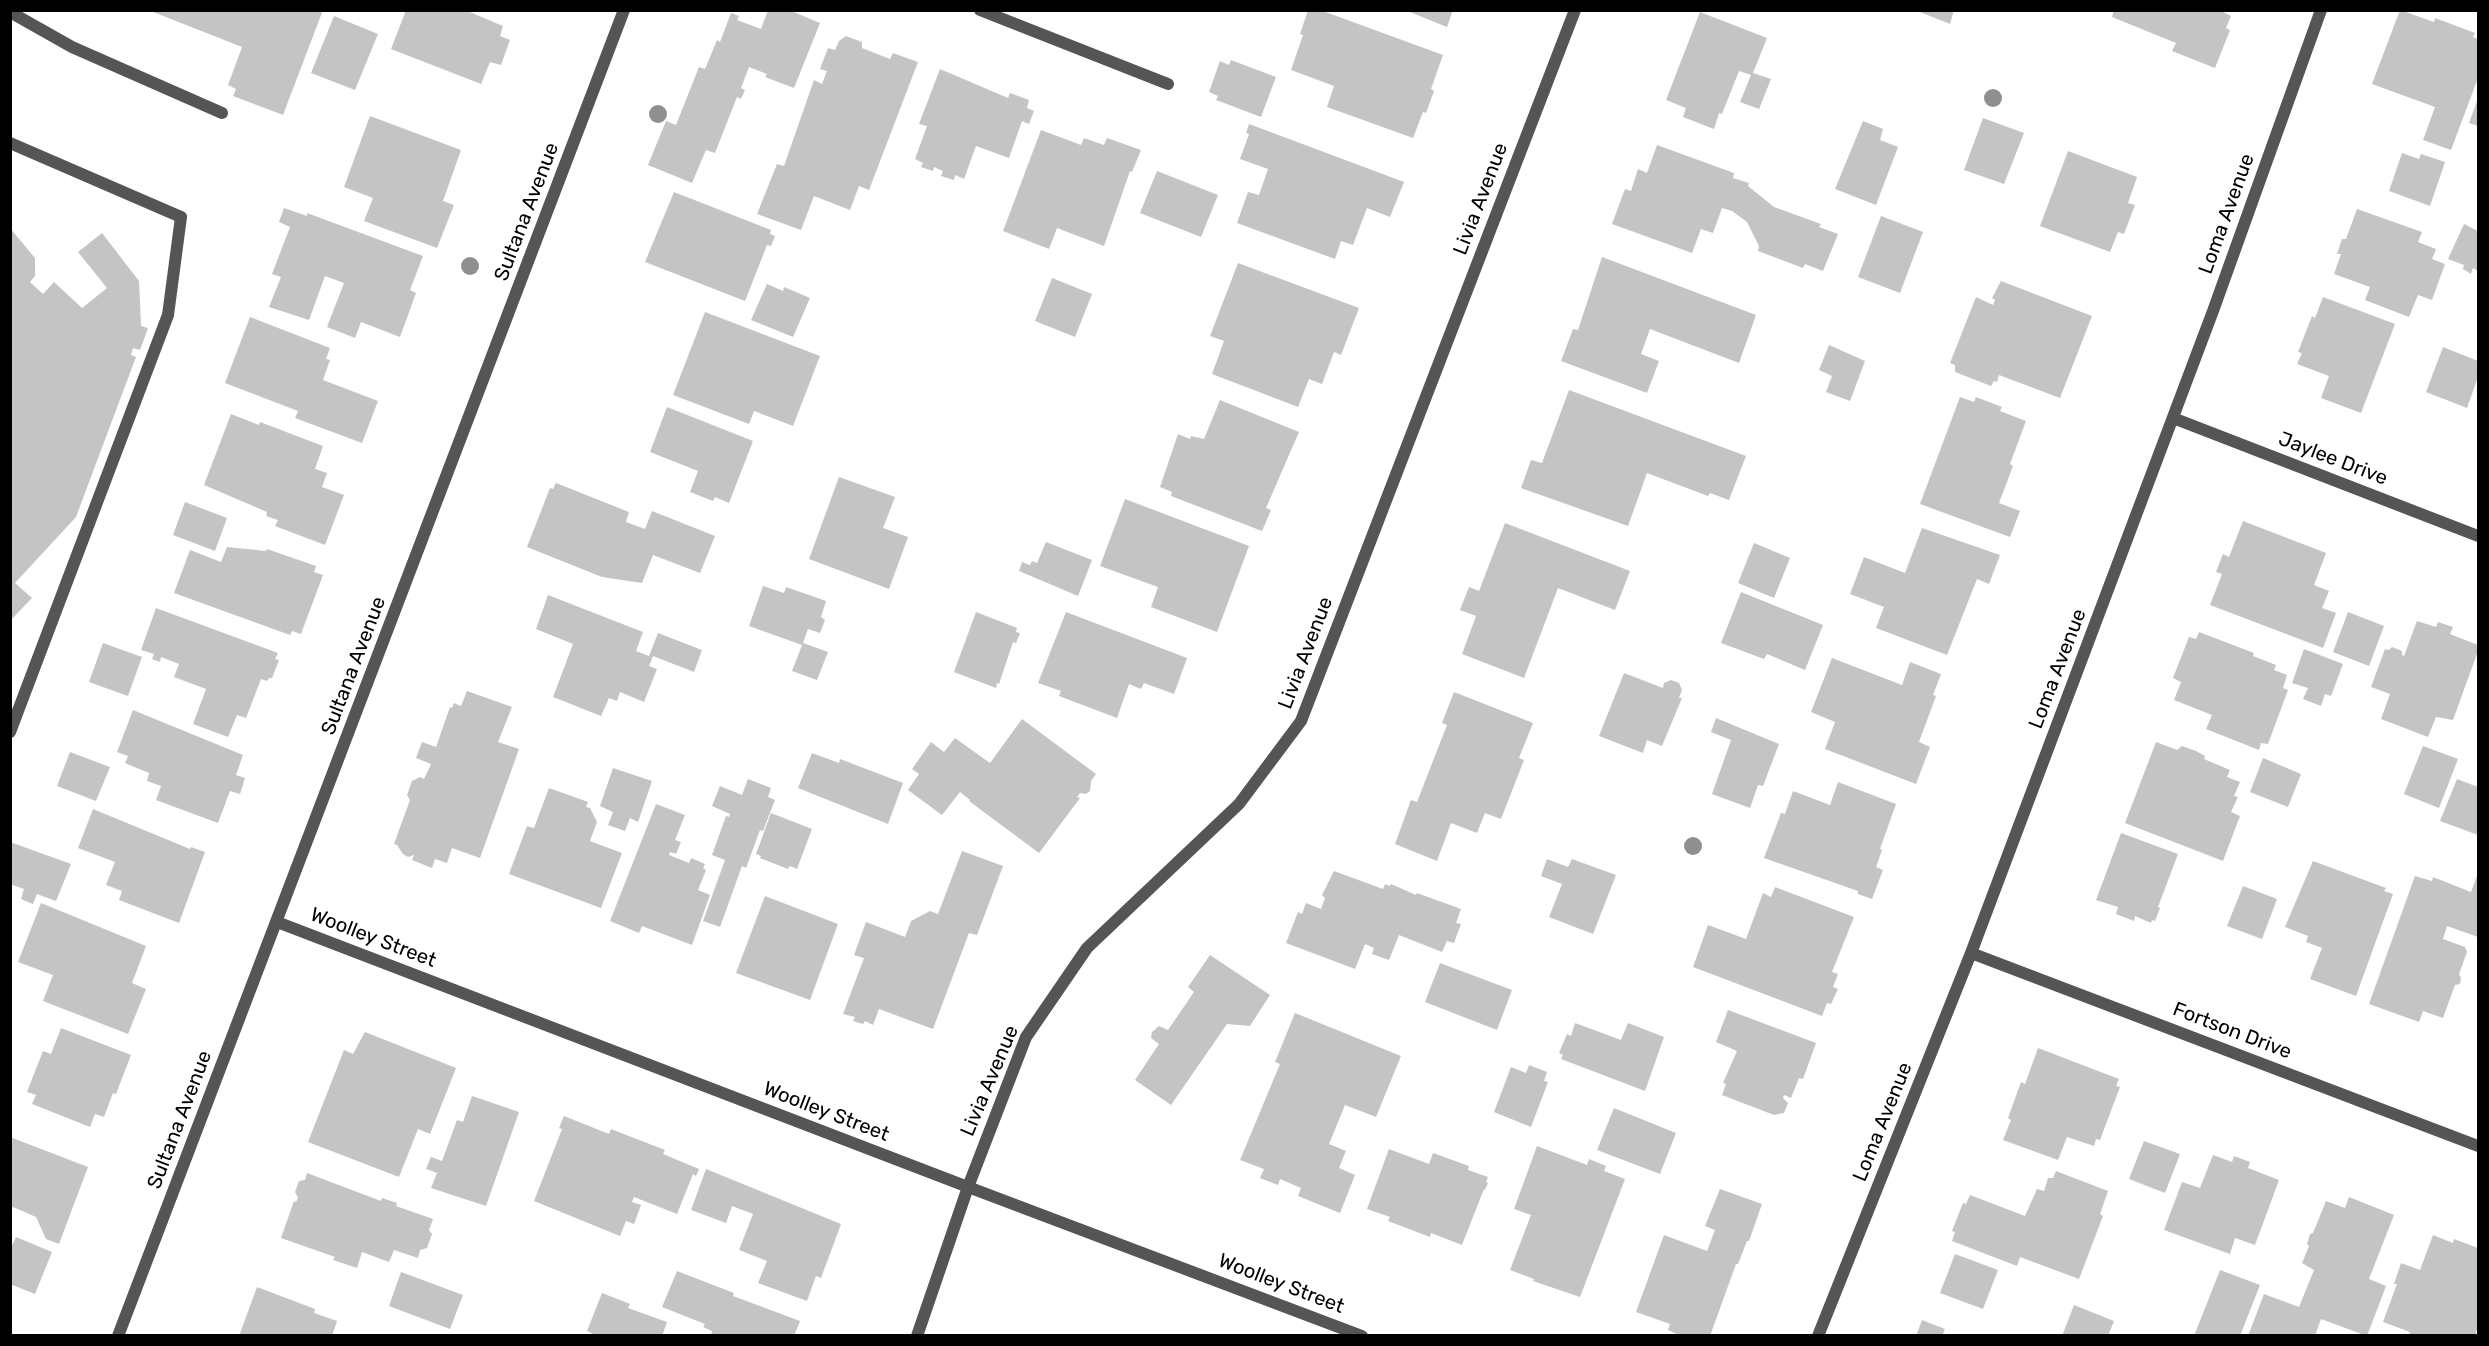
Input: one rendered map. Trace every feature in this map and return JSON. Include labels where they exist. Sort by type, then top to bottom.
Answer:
[{"type":"street","name":"Sultana Avenue","points":[[118,1335],[624,10]]},
{"type":"street","points":[[980,10],[1168,84]]},
{"type":"street","name":"Livia Avenue","points":[[917,1335],[968,1187],[1026,1037],[1087,948],[1239,804],[1301,721],[1575,10]]},
{"type":"street","name":"Loma Avenue","points":[[1818,1335],[1971,953],[2173,418],[2321,10]]},
{"type":"street","points":[[10,12],[72,48],[222,112]]},
{"type":"street","points":[[10,143],[180,217],[168,315],[11,731]]},
{"type":"street","name":"Jaylee Drive","points":[[2173,418],[2478,536]]},
{"type":"street","name":"Woolley Street","points":[[277,922],[968,1187],[1362,1335]]},
{"type":"street","name":"Fortson Drive","points":[[1971,953],[2478,1146]]},
{"type":"building","points":[[148,10],[323,10],[283,115],[233,96],[236,89],[228,85],[242,47]]},
{"type":"building","points":[[406,10],[465,10],[503,26],[500,36],[510,40],[501,65],[490,62],[481,84],[391,49]]},
{"type":"building","points":[[768,10],[789,10],[820,23],[794,88],[765,77],[767,74],[749,67],[741,88],[745,90],[741,99],[737,97],[715,153],[706,150],[692,183],[648,165],[666,121],[676,125],[699,67],[705,69],[717,40],[720,42],[731,13],[739,16],[737,20],[761,29]]},
{"type":"building","points":[[1308,10],[1320,10],[1443,55],[1431,89],[1434,91],[1413,138],[1327,107],[1334,86],[1291,70],[1303,35],[1300,34]]},
{"type":"building","points":[[1405,10],[1453,10],[1447,27]]},
{"type":"building","points":[[1915,10],[1954,10],[1950,24]]},
{"type":"building","points":[[2114,10],[2219,10],[2231,16],[2226,28],[2230,30],[2215,68],[2172,51],[2176,43],[2112,17]]},
{"type":"building","points":[[2400,10],[2434,22],[2435,18],[2475,33],[2473,37],[2478,39],[2478,78],[2451,150],[2423,140],[2435,107],[2372,84]]},
{"type":"building","points":[[1700,12],[1767,38],[1753,73],[1771,79],[1759,109],[1740,102],[1751,75],[1739,71],[1714,129],[1683,117],[1686,108],[1666,100]]},
{"type":"building","points":[[334,16],[378,34],[355,90],[311,73]]},
{"type":"building","points":[[846,36],[862,42],[862,48],[890,59],[893,53],[918,62],[869,190],[859,186],[850,210],[814,196],[801,230],[757,214],[777,164],[784,166],[814,80],[822,84],[827,71],[820,69],[828,48],[835,50],[839,41]]},
{"type":"building","points":[[1231,60],[1276,77],[1261,117],[1216,100],[1218,96],[1209,92],[1220,61],[1229,65]]},
{"type":"building","points":[[940,69],[1008,98],[1010,93],[1029,100],[1027,108],[1034,111],[1029,124],[1022,121],[1009,158],[976,146],[964,179],[955,175],[954,180],[941,176],[943,171],[934,167],[933,171],[921,167],[923,163],[915,159],[927,126],[919,124]]},
{"type":"building","points":[[2478,98],[2478,126],[2469,123]]},
{"type":"building","points":[[370,116],[461,150],[443,201],[454,205],[437,248],[364,221],[373,198],[344,187]]},
{"type":"building","points":[[1983,118],[2024,133],[2004,184],[1964,170]]},
{"type":"building","points":[[1863,121],[1883,129],[1880,140],[1898,147],[1876,205],[1835,189]]},
{"type":"building","points":[[1249,124],[1404,182],[1390,217],[1367,208],[1353,245],[1341,241],[1335,259],[1237,223],[1248,192],[1259,195],[1268,169],[1240,159],[1249,134],[1246,133]]},
{"type":"building","points":[[1041,130],[1081,145],[1084,138],[1104,145],[1107,138],[1141,150],[1132,172],[1130,171],[1104,246],[1057,228],[1049,249],[1003,231]]},
{"type":"building","points":[[1657,145],[1734,173],[1733,178],[1749,183],[1748,186],[1774,207],[1821,224],[1819,227],[1838,234],[1823,271],[1805,264],[1803,268],[1758,251],[1759,246],[1747,222],[1732,211],[1722,208],[1713,233],[1701,229],[1692,253],[1612,224],[1625,189],[1631,191],[1638,169],[1647,173]]},
{"type":"building","points":[[2068,151],[2137,177],[2128,203],[2135,205],[2124,234],[2118,232],[2110,252],[2040,226]]},
{"type":"building","points":[[2402,153],[2419,159],[2421,154],[2445,162],[2430,206],[2389,191]]},
{"type":"building","points":[[1157,171],[1218,195],[1201,237],[1140,213]]},
{"type":"building","points":[[674,192],[771,230],[770,234],[775,236],[771,246],[767,245],[745,301],[645,262]]},
{"type":"building","points":[[284,208],[307,216],[307,213],[423,256],[410,290],[416,293],[400,337],[361,322],[355,338],[327,327],[344,283],[325,276],[309,320],[269,307],[281,277],[272,274],[290,227],[279,222]]},
{"type":"building","points":[[2357,209],[2422,232],[2418,242],[2436,249],[2432,259],[2445,264],[2432,300],[2418,295],[2409,317],[2365,300],[2370,287],[2334,274],[2341,254],[2337,254],[2342,239],[2346,239]]},
{"type":"building","points":[[1881,216],[1923,232],[1900,293],[1858,277]]},
{"type":"building","points":[[2464,224],[2478,231],[2478,271],[2473,268],[2471,274],[2463,269],[2464,265],[2448,259]]},
{"type":"building","points":[[10,228],[35,258],[35,276],[30,282],[43,294],[54,282],[82,308],[107,288],[78,252],[102,233],[139,281],[141,326],[148,328],[140,350],[133,348],[131,355],[136,357],[76,517],[15,583],[32,598],[10,621]]},
{"type":"building","points":[[1602,257],[1756,315],[1739,363],[1650,329],[1641,354],[1659,361],[1647,393],[1561,361],[1573,329],[1578,330]]},
{"type":"building","points":[[1238,263],[1359,308],[1341,355],[1334,352],[1322,384],[1309,379],[1298,407],[1212,374],[1224,341],[1210,336]]},
{"type":"building","points":[[1052,278],[1092,294],[1075,337],[1035,321]]},
{"type":"building","points":[[2001,281],[2092,316],[2060,398],[1999,375],[1997,382],[1994,381],[1991,386],[1955,372],[1955,365],[1950,363],[1976,297],[1993,305],[1995,300],[1992,298]]},
{"type":"building","points":[[767,284],[783,291],[784,287],[810,298],[793,337],[751,320]]},
{"type":"building","points":[[2323,297],[2395,324],[2361,413],[2321,398],[2329,376],[2297,364],[2302,353],[2298,352],[2312,316],[2315,318]]},
{"type":"building","points":[[705,312],[820,356],[793,426],[754,411],[749,424],[673,395]]},
{"type":"building","points":[[250,317],[330,348],[326,359],[330,360],[323,380],[378,401],[362,443],[295,418],[298,411],[225,383]]},
{"type":"building","points":[[1829,345],[1865,361],[1850,401],[1826,392],[1832,376],[1819,370]]},
{"type":"building","points":[[2443,347],[2478,361],[2478,377],[2467,408],[2426,392]]},
{"type":"building","points":[[1569,390],[1746,456],[1729,500],[1710,493],[1708,496],[1647,473],[1628,526],[1521,488],[1531,460],[1542,463]]},
{"type":"building","points":[[1960,397],[1974,402],[1976,397],[2002,407],[2000,411],[2026,421],[1999,503],[2020,511],[2010,537],[1920,504]]},
{"type":"building","points":[[1220,400],[1299,432],[1266,508],[1271,510],[1262,531],[1171,496],[1172,492],[1160,487],[1178,434],[1190,439],[1191,436],[1204,439]]},
{"type":"building","points":[[667,407],[753,441],[729,503],[715,497],[713,501],[690,492],[698,471],[650,452]]},
{"type":"building","points":[[231,414],[259,425],[260,422],[323,446],[315,469],[327,473],[322,487],[344,495],[325,545],[275,526],[278,520],[266,516],[267,512],[204,485]]},
{"type":"building","points":[[839,477],[895,497],[883,528],[908,537],[889,589],[809,559]]},
{"type":"building","points":[[556,483],[629,512],[626,522],[645,529],[652,511],[715,536],[700,573],[653,555],[642,583],[602,577],[527,547],[550,488],[553,489]]},
{"type":"building","points":[[1125,499],[1249,546],[1217,632],[1151,607],[1158,587],[1100,566]]},
{"type":"building","points":[[185,502],[227,518],[215,551],[173,535]]},
{"type":"building","points":[[2243,521],[2326,553],[2314,585],[2329,591],[2322,608],[2336,613],[2323,648],[2210,605],[2222,574],[2216,572],[2223,554],[2229,557]]},
{"type":"building","points":[[1505,523],[1630,571],[1615,610],[1558,588],[1524,678],[1462,654],[1476,616],[1460,610],[1469,587],[1479,591]]},
{"type":"building","points":[[1922,528],[2000,555],[1989,584],[1977,579],[1947,655],[1876,628],[1884,607],[1850,594],[1864,557],[1905,573]]},
{"type":"building","points":[[1046,542],[1092,560],[1078,596],[1019,571],[1022,562],[1030,565],[1032,561],[1037,563]]},
{"type":"building","points":[[1754,543],[1790,558],[1774,598],[1738,583]]},
{"type":"building","points":[[227,547],[266,551],[267,549],[316,566],[314,572],[323,575],[301,634],[292,631],[290,635],[174,593],[190,550],[221,562]]},
{"type":"building","points":[[763,586],[784,593],[786,587],[826,601],[821,617],[825,620],[820,633],[808,629],[803,643],[828,652],[817,680],[792,671],[802,645],[749,626]]},
{"type":"building","points":[[1741,592],[1823,625],[1805,670],[1767,654],[1764,659],[1721,643]]},
{"type":"building","points":[[548,595],[643,632],[636,651],[649,656],[658,633],[702,650],[694,672],[653,656],[649,666],[657,669],[644,702],[620,692],[617,701],[609,698],[601,716],[553,697],[573,644],[536,629]]},
{"type":"building","points":[[156,608],[278,653],[275,659],[279,660],[272,678],[267,681],[261,679],[246,718],[237,715],[228,737],[193,724],[206,689],[174,677],[179,664],[161,657],[160,662],[152,659],[154,654],[141,650]]},
{"type":"building","points":[[976,612],[1017,628],[1016,632],[1020,633],[1016,643],[1013,642],[996,688],[954,672]]},
{"type":"building","points":[[1066,612],[1187,658],[1174,694],[1144,683],[1141,689],[1129,684],[1117,718],[1059,696],[1061,691],[1038,683]]},
{"type":"building","points":[[2348,612],[2384,626],[2369,666],[2333,652]]},
{"type":"building","points":[[2417,621],[2436,627],[2438,622],[2453,627],[2450,634],[2478,645],[2478,651],[2453,720],[2436,717],[2428,737],[2381,719],[2390,694],[2371,687],[2385,649],[2389,650],[2392,647],[2402,651],[2404,656]]},
{"type":"building","points":[[2199,632],[2254,653],[2253,656],[2276,665],[2274,670],[2287,675],[2283,688],[2288,690],[2268,744],[2261,743],[2259,750],[2206,729],[2212,715],[2174,700],[2181,682],[2173,678],[2189,637],[2196,639]]},
{"type":"building","points":[[103,643],[142,657],[128,696],[89,682]]},
{"type":"building","points":[[2304,649],[2343,664],[2331,696],[2325,694],[2321,706],[2303,699],[2308,688],[2292,683]]},
{"type":"building","points":[[1832,658],[1902,685],[1910,662],[1941,674],[1933,695],[1936,696],[1919,742],[1930,747],[1916,784],[1825,749],[1835,722],[1811,712]]},
{"type":"building","points":[[1624,673],[1663,688],[1664,683],[1671,680],[1679,683],[1682,690],[1679,698],[1682,698],[1662,746],[1647,740],[1643,753],[1599,736]]},
{"type":"building","points":[[467,691],[512,707],[498,742],[519,749],[480,858],[452,848],[447,863],[435,859],[432,868],[412,860],[414,855],[408,857],[394,844],[410,800],[407,795],[412,781],[420,777],[424,779],[431,764],[416,758],[422,742],[436,747],[450,707],[452,708],[454,703],[461,706]]},
{"type":"building","points":[[1454,692],[1533,723],[1519,758],[1524,760],[1501,819],[1485,813],[1477,833],[1451,823],[1437,861],[1395,844],[1411,800],[1417,802],[1447,725],[1442,723]]},
{"type":"building","points":[[133,710],[243,755],[236,775],[245,778],[240,794],[230,791],[218,823],[156,800],[161,786],[147,781],[149,773],[125,763],[128,756],[117,752]]},
{"type":"building","points":[[1716,718],[1779,744],[1763,786],[1758,785],[1750,808],[1712,794],[1731,740],[1711,732]]},
{"type":"building","points":[[1022,719],[1096,774],[1091,781],[1090,791],[1086,794],[1080,793],[1077,797],[1080,798],[1039,853],[960,792],[942,815],[908,790],[919,774],[912,769],[931,742],[944,752],[955,738],[990,763]]},
{"type":"building","points":[[2156,742],[2177,750],[2182,746],[2196,751],[2205,756],[2204,759],[2230,770],[2227,777],[2240,782],[2234,796],[2238,797],[2231,812],[2240,816],[2223,861],[2125,823]]},
{"type":"building","points":[[2423,746],[2458,759],[2439,808],[2404,794]]},
{"type":"building","points":[[70,752],[110,767],[96,801],[57,786]]},
{"type":"building","points":[[812,753],[839,763],[840,759],[903,783],[888,824],[798,788]]},
{"type":"building","points":[[2263,758],[2301,774],[2288,807],[2250,792]]},
{"type":"building","points":[[613,768],[652,781],[638,822],[630,818],[625,831],[608,825],[613,812],[600,806]]},
{"type":"building","points":[[748,779],[771,788],[768,797],[775,800],[763,831],[760,830],[746,868],[742,866],[720,927],[703,921],[725,860],[712,855],[726,816],[729,817],[730,814],[712,806],[720,786],[742,795]]},
{"type":"building","points":[[2457,779],[2478,787],[2478,835],[2440,821]]},
{"type":"building","points":[[1838,782],[1896,804],[1880,849],[1882,850],[1876,867],[1883,870],[1872,899],[1858,894],[1858,891],[1764,858],[1781,813],[1785,814],[1793,791],[1830,805]]},
{"type":"building","points":[[549,788],[588,802],[586,807],[590,808],[597,822],[590,841],[622,853],[601,908],[509,874],[527,826],[534,828]]},
{"type":"building","points":[[656,804],[685,815],[675,840],[681,842],[676,854],[670,852],[669,855],[689,863],[691,858],[705,864],[703,868],[706,870],[698,890],[710,895],[692,945],[642,926],[639,933],[610,921]]},
{"type":"building","points":[[93,809],[190,849],[191,847],[205,852],[179,923],[119,900],[122,891],[106,885],[115,862],[78,848]]},
{"type":"building","points":[[771,813],[812,829],[797,869],[790,866],[788,869],[760,858],[761,856],[756,854]]},
{"type":"building","points":[[2121,833],[2178,854],[2155,921],[2152,920],[2151,923],[2135,916],[2134,921],[2116,914],[2118,907],[2096,900]]},
{"type":"building","points":[[10,842],[71,864],[56,901],[37,894],[33,904],[21,899],[24,889],[10,884]]},
{"type":"building","points":[[962,851],[1003,866],[977,935],[969,933],[933,1029],[879,1009],[873,1025],[865,1021],[863,1024],[853,1021],[855,1017],[843,1014],[864,958],[854,955],[866,922],[905,937],[911,921],[930,911],[938,914]]},
{"type":"building","points":[[1547,859],[1568,867],[1572,859],[1616,875],[1593,934],[1549,917],[1562,884],[1541,876]]},
{"type":"building","points":[[2313,861],[2386,888],[2384,891],[2393,894],[2356,996],[2310,979],[2322,948],[2306,942],[2308,936],[2285,927]]},
{"type":"building","points":[[1334,871],[1383,889],[1385,884],[1390,886],[1391,884],[1416,895],[1417,893],[1461,909],[1456,923],[1461,924],[1454,943],[1447,941],[1442,952],[1399,935],[1389,960],[1372,954],[1374,948],[1365,944],[1355,969],[1286,943],[1298,912],[1302,914],[1306,903],[1321,909],[1325,898],[1322,895]]},
{"type":"building","points":[[2478,873],[2478,937],[2447,926],[2443,939],[2465,947],[2467,952],[2459,974],[2460,984],[2455,985],[2443,1018],[2423,1011],[2419,1022],[2369,1004],[2415,876],[2432,881],[2433,877],[2471,892]]},
{"type":"building","points":[[2243,886],[2277,899],[2262,939],[2227,926]]},
{"type":"building","points":[[1775,887],[1854,917],[1832,972],[1838,974],[1833,987],[1838,989],[1831,1004],[1827,1003],[1822,1016],[1693,967],[1708,925],[1746,939],[1763,893],[1771,897]]},
{"type":"building","points":[[765,896],[838,924],[810,1000],[736,973]]},
{"type":"building","points":[[41,903],[146,946],[132,983],[146,989],[128,1034],[43,1001],[53,975],[18,962]]},
{"type":"building","points":[[1210,955],[1270,995],[1250,1026],[1227,1024],[1171,1105],[1135,1080],[1159,1044],[1151,1038],[1152,1032],[1159,1026],[1168,1030],[1194,992],[1188,987]]},
{"type":"building","points":[[1440,963],[1512,990],[1497,1030],[1425,1002]]},
{"type":"building","points":[[1728,1010],[1816,1043],[1803,1079],[1799,1078],[1791,1098],[1784,1095],[1783,1098],[1788,1103],[1784,1113],[1774,1115],[1722,1095],[1726,1084],[1723,1083],[1737,1051],[1716,1042]]},
{"type":"building","points":[[1295,1013],[1401,1056],[1376,1117],[1345,1105],[1329,1144],[1346,1151],[1339,1168],[1355,1175],[1340,1213],[1298,1196],[1301,1188],[1280,1179],[1278,1185],[1260,1178],[1264,1169],[1240,1160],[1280,1064],[1275,1062]]},
{"type":"building","points":[[1575,1023],[1621,1040],[1628,1023],[1664,1037],[1645,1091],[1561,1059],[1563,1055],[1559,1053],[1567,1034],[1571,1036]]},
{"type":"building","points":[[61,1028],[131,1055],[116,1094],[113,1093],[104,1117],[95,1114],[90,1127],[32,1104],[36,1095],[27,1092],[43,1051],[51,1054]]},
{"type":"building","points":[[365,1032],[456,1068],[430,1134],[418,1129],[399,1177],[308,1142],[344,1050],[353,1054]]},
{"type":"building","points":[[2038,1048],[2119,1079],[2116,1086],[2120,1087],[2100,1140],[2096,1139],[2094,1146],[2067,1137],[2058,1160],[2003,1140],[2021,1082],[2025,1084]]},
{"type":"building","points":[[1529,1065],[1547,1072],[1544,1081],[1548,1082],[1531,1127],[1494,1112],[1511,1067],[1526,1073]]},
{"type":"building","points":[[472,1096],[519,1112],[486,1206],[431,1188],[437,1173],[426,1169],[431,1157],[442,1161],[457,1120],[463,1122]]},
{"type":"building","points":[[1614,1108],[1676,1133],[1660,1174],[1597,1150]]},
{"type":"building","points":[[564,1116],[609,1134],[611,1129],[665,1150],[663,1154],[699,1169],[696,1176],[693,1174],[677,1214],[634,1197],[632,1202],[641,1205],[634,1224],[626,1221],[620,1236],[534,1201],[562,1129],[559,1128]]},
{"type":"building","points":[[10,1137],[88,1167],[59,1244],[46,1239],[36,1217],[13,1207],[10,1209]]},
{"type":"building","points":[[2144,1141],[2180,1154],[2165,1193],[2129,1179]]},
{"type":"building","points":[[1537,1146],[1587,1165],[1589,1159],[1606,1166],[1604,1171],[1625,1179],[1580,1297],[1533,1281],[1534,1279],[1510,1270],[1531,1215],[1514,1209]]},
{"type":"building","points":[[1389,1149],[1429,1164],[1433,1153],[1469,1166],[1468,1170],[1488,1177],[1486,1182],[1488,1183],[1462,1245],[1431,1233],[1430,1237],[1388,1221],[1390,1217],[1367,1209]]},
{"type":"building","points":[[2213,1155],[2232,1162],[2234,1156],[2250,1162],[2248,1168],[2279,1180],[2255,1245],[2235,1238],[2230,1254],[2164,1230],[2182,1182],[2200,1188]]},
{"type":"building","points":[[706,1169],[841,1224],[821,1278],[816,1276],[807,1301],[758,1283],[767,1261],[739,1250],[753,1214],[732,1206],[726,1223],[691,1210]]},
{"type":"building","points":[[2056,1171],[2108,1191],[2100,1214],[2103,1216],[2079,1279],[2020,1257],[2017,1266],[1952,1241],[1955,1232],[1952,1231],[1963,1203],[1966,1204],[1970,1195],[2025,1216],[2037,1189],[2044,1191],[2048,1178],[2053,1178]]},
{"type":"building","points":[[307,1173],[381,1201],[382,1198],[397,1203],[396,1206],[433,1219],[429,1230],[432,1234],[427,1248],[420,1250],[418,1258],[394,1250],[389,1262],[362,1252],[357,1268],[333,1260],[335,1257],[281,1238],[294,1201],[296,1202],[298,1198],[295,1192],[299,1181],[305,1180]]},
{"type":"building","points":[[1720,1189],[1762,1204],[1749,1241],[1736,1264],[1710,1336],[1681,1336],[1668,1330],[1670,1324],[1636,1312],[1664,1235],[1707,1251],[1715,1230],[1705,1226]]},
{"type":"building","points":[[2349,1197],[2394,1215],[2369,1279],[2386,1286],[2367,1336],[2321,1319],[2315,1336],[2248,1336],[2264,1294],[2299,1307],[2314,1270],[2302,1263],[2309,1246],[2307,1244],[2310,1234],[2313,1233],[2326,1201],[2345,1208]]},
{"type":"building","points":[[2433,1235],[2453,1243],[2454,1239],[2478,1248],[2478,1326],[2475,1336],[2435,1334],[2434,1336],[2409,1336],[2410,1332],[2383,1322],[2397,1284],[2394,1284],[2401,1263],[2420,1270]]},
{"type":"building","points":[[16,1237],[52,1252],[35,1294],[10,1284],[10,1250]]},
{"type":"building","points":[[1955,1254],[1998,1270],[1983,1309],[1940,1293]]},
{"type":"building","points":[[2220,1270],[2260,1285],[2240,1336],[2194,1336]]},
{"type":"building","points":[[677,1271],[734,1293],[733,1296],[800,1321],[794,1336],[711,1336],[712,1331],[703,1327],[705,1324],[662,1307]]},
{"type":"building","points":[[401,1272],[463,1295],[450,1329],[389,1306]]},
{"type":"building","points":[[257,1287],[315,1309],[314,1313],[337,1321],[332,1336],[239,1336]]},
{"type":"building","points":[[602,1293],[630,1304],[628,1308],[667,1322],[662,1336],[597,1336],[587,1331]]},
{"type":"building","points":[[2074,1305],[2114,1321],[2108,1336],[2062,1336]]},
{"type":"building","points":[[1922,1320],[1945,1329],[1942,1336],[1916,1336]]}]
